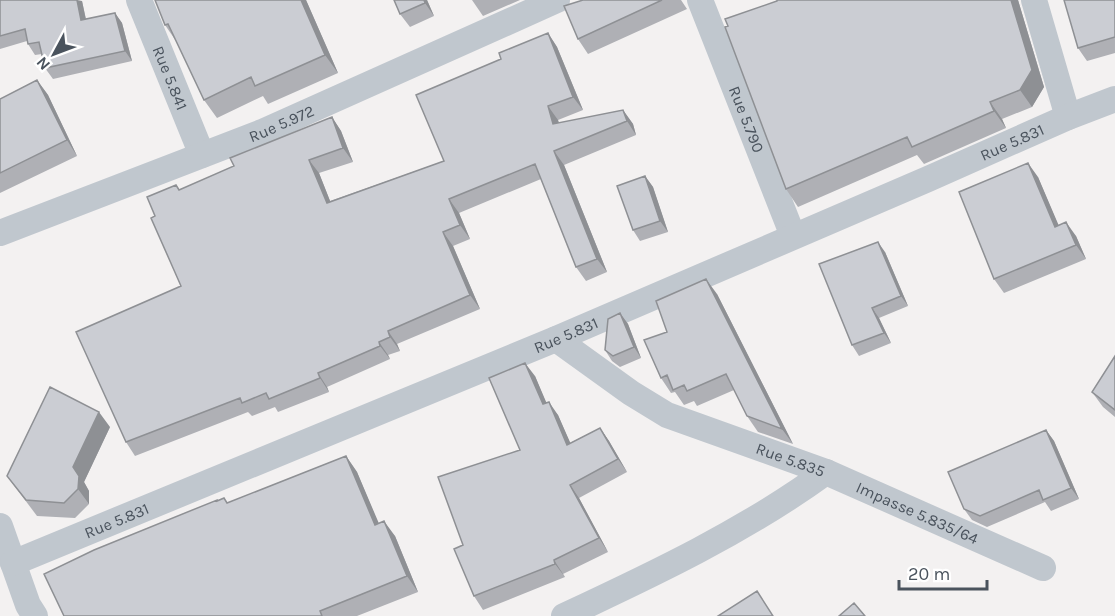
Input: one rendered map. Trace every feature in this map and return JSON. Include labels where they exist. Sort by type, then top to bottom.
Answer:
[{"type":"street","name":"Rue 5.841","points":[[139,0],[202,155]]},
{"type":"street","name":"Rue 5.972","points":[[0,233],[262,132],[557,0]]},
{"type":"street","name":"Rue 5.790","points":[[700,0],[793,236]]},
{"type":"street","points":[[1034,0],[1068,117]]},
{"type":"street","name":"Rue 5.831","points":[[13,563],[556,339],[1068,117],[1115,99]]},
{"type":"street","name":"Rue 5.835","points":[[556,339],[631,393],[667,415],[826,472]]},
{"type":"street","name":"Rue 5.835","points":[[564,616],[727,536],[826,472]]},
{"type":"street","name":"Impasse 5.835/64","points":[[826,472],[1043,568]]},
{"type":"street","points":[[0,526],[28,605],[35,616]]},
{"type":"building","points":[[0,0],[77,0],[81,20],[115,13],[125,51],[45,68],[39,42],[28,44],[25,29],[0,36]]},
{"type":"building","points":[[155,0],[301,0],[325,55],[255,86],[251,77],[204,100],[168,24],[165,25]]},
{"type":"building","points":[[394,0],[424,0],[425,3],[400,14]]},
{"type":"building","points":[[583,0],[662,0],[578,39],[564,6]]},
{"type":"building","points":[[777,0],[1011,0],[1032,70],[1020,90],[990,102],[994,111],[912,147],[907,137],[786,189],[725,27],[728,26],[725,19]]},
{"type":"building","points":[[1064,0],[1115,0],[1115,37],[1078,48]]},
{"type":"building","points":[[548,33],[573,97],[548,106],[553,124],[623,110],[627,121],[554,151],[597,259],[576,267],[535,164],[449,199],[460,225],[443,232],[470,295],[388,331],[390,337],[379,342],[380,346],[318,373],[320,378],[269,399],[266,393],[242,403],[240,398],[126,442],[76,332],[181,286],[151,218],[155,216],[147,197],[176,185],[179,190],[234,166],[230,158],[332,117],[343,148],[309,160],[327,203],[444,161],[416,95],[501,59],[499,53]]},
{"type":"building","points":[[37,80],[67,140],[0,173],[0,99]]},
{"type":"building","points":[[1028,163],[1055,227],[1066,222],[1076,245],[994,279],[959,192]]},
{"type":"building","points":[[645,176],[660,221],[633,230],[617,186]]},
{"type":"building","points":[[878,242],[901,296],[872,308],[884,333],[852,345],[819,264]]},
{"type":"building","points":[[706,279],[782,429],[747,416],[726,374],[687,391],[684,385],[673,390],[667,375],[661,378],[644,340],[667,332],[656,301]]},
{"type":"building","points":[[620,313],[634,347],[613,356],[605,350],[608,319]]},
{"type":"building","points":[[1115,356],[1115,410],[1092,392]]},
{"type":"building","points":[[525,363],[543,404],[549,402],[567,445],[600,428],[618,459],[570,485],[599,538],[554,560],[555,564],[474,596],[454,549],[463,545],[438,477],[520,450],[489,378]]},
{"type":"building","points":[[50,387],[99,412],[73,467],[79,476],[78,489],[64,503],[26,500],[7,476]]},
{"type":"building","points":[[1046,430],[1071,488],[1043,500],[1039,490],[980,516],[964,509],[948,472]]},
{"type":"building","points":[[346,456],[375,525],[384,521],[407,576],[320,611],[322,616],[64,616],[44,574],[94,550],[217,500],[224,498],[227,503]]},
{"type":"building","points":[[757,591],[773,616],[718,616]]},
{"type":"building","points":[[854,603],[865,616],[839,616]]}]
